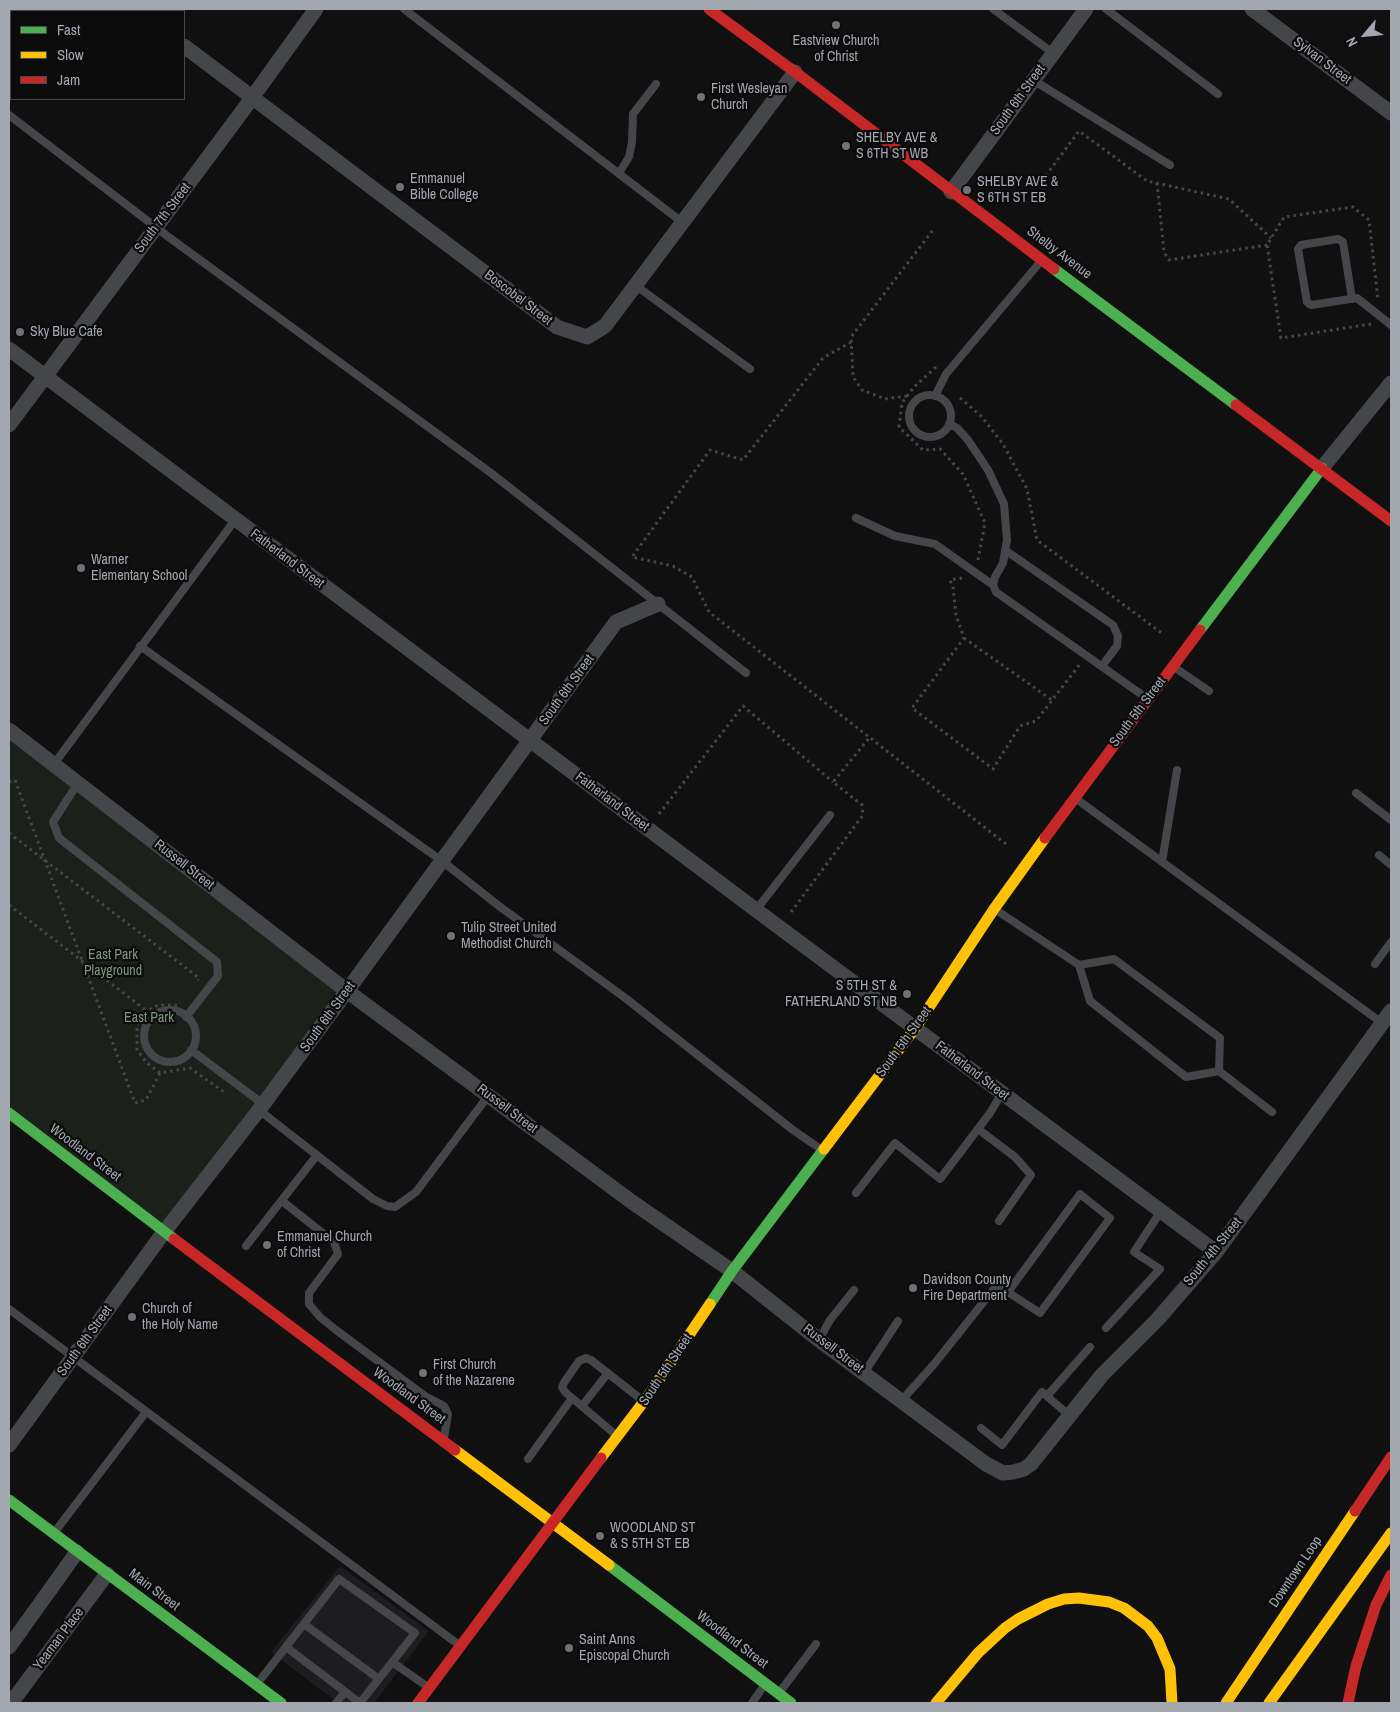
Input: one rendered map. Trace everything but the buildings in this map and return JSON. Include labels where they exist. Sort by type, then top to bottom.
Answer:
[{"type":"main road","name":"Shelby Avenue","points":[[709,9],[1391,521]]},
{"type":"main road","name":"South 5th Street","points":[[418,1703],[644,1401],[732,1271],[916,1028],[994,909],[1074,798],[1322,468]]},
{"type":"main road","name":"Woodland Street","points":[[9,1113],[164,1232],[444,1440],[791,1703]]},
{"type":"main road","name":"Downtown Loop","points":[[1226,1703],[1391,1457]]},
{"type":"main road","name":"Main Street","points":[[9,1500],[281,1703]]},
{"type":"main road","points":[[1269,1703],[1391,1534]]},
{"type":"main road","points":[[1348,1703],[1356,1666],[1376,1604],[1391,1575]]},
{"type":"main road","points":[[936,1703],[978,1653],[1005,1628],[1018,1619],[1048,1604],[1064,1599],[1079,1598],[1109,1602],[1124,1608],[1148,1626],[1161,1646],[1170,1669],[1172,1703]]},
{"type":"street","name":"South 7th Street","points":[[9,425],[253,98],[316,9]]},
{"type":"street","name":"South 6th Street","points":[[951,192],[1086,9]]},
{"type":"street","name":"Sylvan Street","points":[[1252,9],[1391,113]]},
{"type":"street","name":"Boscobel Street","points":[[185,47],[556,326],[587,338],[604,326],[636,285],[794,72]]},
{"type":"street","name":"Fatherland Street","points":[[9,349],[530,741],[1216,1252]]},
{"type":"street","name":"South 5th Street","points":[[1322,468],[1391,383]]},
{"type":"street","name":"South 6th Street","points":[[9,1445],[164,1232],[261,1107],[347,991],[616,622],[658,604]]},
{"type":"street","name":"Russell Street","points":[[9,730],[347,991],[488,1096],[632,1202],[732,1271],[820,1340],[986,1464],[1002,1473],[1013,1472]]},
{"type":"street","name":"South 4th Street","points":[[1013,1472],[1024,1469],[1031,1464],[1102,1375],[1157,1320],[1216,1252],[1387,1017]]},
{"type":"street","points":[[9,1647],[77,1552]]},
{"type":"street","name":"Yeaman Place","points":[[12,1695],[107,1574]]},
{"type":"lane","points":[[404,9],[682,222]]},
{"type":"lane","points":[[993,9],[1053,53]]},
{"type":"lane","points":[[1106,9],[1218,94]]},
{"type":"lane","points":[[1033,80],[1170,165]]},
{"type":"lane","points":[[619,173],[629,157],[632,142],[633,114],[656,84]]},
{"type":"lane","points":[[9,115],[157,227],[491,473],[746,673]]},
{"type":"lane","points":[[1352,299],[1343,242],[1338,239],[1301,245],[1298,249],[1307,302],[1309,304],[1311,305],[1352,299],[1357,298],[1391,325]]},
{"type":"lane","points":[[935,396],[946,374],[1042,260]]},
{"type":"lane","points":[[636,285],[750,370]]},
{"type":"lane","points":[[926,396],[935,396],[949,406],[951,415],[949,424],[945,431],[937,436],[920,435],[910,422],[909,413],[912,405],[918,399],[926,396]]},
{"type":"lane","points":[[949,424],[957,428],[968,440],[988,470],[1004,504],[1007,540],[1003,563],[993,586]]},
{"type":"lane","points":[[856,518],[895,536],[935,544],[993,586],[996,592],[1148,699]]},
{"type":"lane","points":[[54,764],[235,520]]},
{"type":"lane","points":[[1005,550],[1112,625],[1118,636],[1117,646],[1102,666]]},
{"type":"lane","points":[[140,646],[442,861],[624,997],[793,1130],[823,1151]]},
{"type":"lane","points":[[1173,666],[1208,691]]},
{"type":"lane","points":[[1162,862],[1177,770]]},
{"type":"lane","points":[[78,782],[53,822],[59,838],[217,962],[218,976],[186,1017]]},
{"type":"lane","points":[[1356,793],[1391,820]]},
{"type":"lane","points":[[1074,798],[1162,862],[1387,1017]]},
{"type":"lane","points":[[756,910],[830,816]]},
{"type":"lane","points":[[1379,855],[1391,865]]},
{"type":"lane","points":[[994,909],[1079,965],[1090,1001],[1186,1077],[1219,1071],[1272,1112]]},
{"type":"lane","points":[[1375,964],[1391,942]]},
{"type":"lane","points":[[1079,965],[1114,959],[1220,1038],[1219,1071]]},
{"type":"lane","points":[[166,1011],[175,1011],[186,1017],[194,1027],[196,1036],[194,1045],[185,1058],[170,1062],[162,1061],[149,1052],[145,1044],[144,1035],[150,1019],[166,1011]]},
{"type":"lane","points":[[191,1050],[317,1155],[373,1199],[387,1206],[395,1207],[416,1192],[488,1096]]},
{"type":"lane","points":[[856,1194],[895,1143],[940,1179],[978,1129],[1002,1093]]},
{"type":"lane","points":[[978,1129],[1015,1157],[1031,1175],[999,1220]]},
{"type":"lane","points":[[246,1246],[317,1155]]},
{"type":"lane","points":[[902,1400],[997,1285],[1040,1314],[1110,1218],[1080,1194],[1008,1292]]},
{"type":"lane","points":[[282,1201],[334,1242],[338,1254],[309,1293],[309,1304],[320,1317],[425,1396],[444,1406],[448,1414],[444,1440]]},
{"type":"lane","points":[[1106,1328],[1160,1269],[1134,1252],[1161,1211]]},
{"type":"lane","points":[[820,1340],[830,1320],[854,1290]]},
{"type":"lane","points":[[9,1310],[461,1646]]},
{"type":"lane","points":[[864,1372],[898,1321]]},
{"type":"lane","points":[[1047,1396],[1090,1347]]},
{"type":"lane","points":[[618,1436],[572,1398],[562,1387],[579,1362],[586,1358],[591,1360],[644,1401]]},
{"type":"lane","points":[[582,1406],[608,1373]]},
{"type":"lane","points":[[981,1428],[1002,1445],[1042,1392],[1070,1416]]},
{"type":"lane","points":[[528,1459],[572,1398]]},
{"type":"lane","points":[[53,1534],[146,1412]]},
{"type":"lane","points":[[256,1685],[339,1578],[415,1633],[360,1703],[345,1692],[338,1682],[321,1669],[286,1647]]},
{"type":"lane","points":[[304,1624],[318,1639],[334,1651],[352,1664],[379,1679]]},
{"type":"lane","points":[[778,1694],[816,1644]]},
{"type":"lane","points":[[392,1662],[429,1688]]},
{"type":"lane","points":[[752,1703],[765,1684]]},
{"type":"lane","points":[[336,1703],[345,1692]]},
{"type":"path","points":[[1038,186],[1079,131],[1147,180],[1230,199],[1271,238]]},
{"type":"path","points":[[1157,183],[1164,252],[1169,260],[1267,245]]},
{"type":"path","points":[[1373,324],[1281,338],[1267,245],[1284,217],[1352,207],[1369,220],[1378,304]]},
{"type":"path","points":[[908,396],[884,399],[862,390],[853,376],[851,337],[933,230]]},
{"type":"path","points":[[851,342],[823,358],[743,460],[710,450],[632,557],[673,566],[692,577],[709,612],[1006,844]]},
{"type":"path","points":[[960,398],[981,416],[1003,444],[1027,490],[1038,540],[1162,634]]},
{"type":"path","points":[[965,577],[950,580],[953,587],[956,615],[964,638],[1052,700]]},
{"type":"path","points":[[964,638],[912,708],[993,769],[1020,726],[1036,721],[1080,664],[1072,658]]},
{"type":"path","points":[[659,814],[743,706],[834,782]]},
{"type":"path","points":[[9,782],[16,780],[134,1103],[146,1100],[160,1073]]},
{"type":"path","points":[[9,833],[199,978],[194,985]]},
{"type":"path","points":[[9,905],[147,1011]]},
{"type":"path","points":[[184,998],[178,1005],[158,1004],[147,1011],[137,1025],[137,1050],[146,1063],[160,1073],[190,1068],[228,1094]]},
{"type":"shaded area","points":[[340,1566],[429,1631],[374,1703],[338,1703],[271,1652]]},
{"type":"green space","name":"East Park","points":[[9,736],[347,991],[164,1232],[9,1116]]},
{"type":"traffic: fast","points":[[1054,269],[1236,405]]},
{"type":"traffic: fast","points":[[1200,630],[1322,468]]},
{"type":"traffic: fast","points":[[9,1113],[174,1239]]},
{"type":"traffic: fast","points":[[710,1304],[732,1271],[824,1149]]},
{"type":"traffic: fast","points":[[9,1500],[281,1703]]},
{"type":"traffic: fast","points":[[609,1565],[791,1703]]},
{"type":"traffic: slow","points":[[824,1149],[916,1027],[994,909],[1045,838]]},
{"type":"traffic: slow","points":[[601,1458],[648,1396],[710,1304]]},
{"type":"traffic: slow","points":[[455,1450],[609,1565]]},
{"type":"traffic: slow","points":[[1226,1703],[1355,1511]]},
{"type":"traffic: slow","points":[[1269,1703],[1391,1533]]},
{"type":"traffic: slow","points":[[936,1703],[978,1653],[1005,1628],[1018,1619],[1048,1604],[1064,1599],[1079,1598],[1109,1602],[1124,1608],[1148,1626],[1157,1638],[1170,1669],[1172,1703]]},
{"type":"traffic: jam","points":[[709,9],[1054,269]]},
{"type":"traffic: jam","points":[[1236,405],[1391,521]]},
{"type":"traffic: jam","points":[[1045,838],[1200,630]]},
{"type":"traffic: jam","points":[[174,1239],[455,1450]]},
{"type":"traffic: jam","points":[[1355,1511],[1391,1457]]},
{"type":"traffic: jam","points":[[418,1703],[601,1458]]},
{"type":"traffic: jam","points":[[1348,1703],[1356,1666],[1376,1605],[1391,1575]]},
{"type":"place","name":"Eastview Church of Christ","points":[[836,25]]},
{"type":"place","name":"First Wesleyan Church","points":[[701,97]]},
{"type":"place","name":"SHELBY AVE & S 6TH ST WB","points":[[846,146]]},
{"type":"place","name":"Emmanuel Bible College","points":[[400,187]]},
{"type":"place","name":"SHELBY AVE & S 6TH ST EB","points":[[967,190]]},
{"type":"place","name":"Sky Blue Cafe","points":[[20,332]]},
{"type":"place","name":"Warner Elementary School","points":[[81,568]]},
{"type":"place","name":"Tulip Street United Methodist Church","points":[[451,936]]},
{"type":"place","name":"S 5TH ST & FATHERLAND ST NB","points":[[907,994]]},
{"type":"place","name":"Emmanuel Church of Christ","points":[[267,1245]]},
{"type":"place","name":"Davidson County Fire Department","points":[[913,1288]]},
{"type":"place","name":"Church of the Holy Name","points":[[132,1317]]},
{"type":"place","name":"First Church of the Nazarene","points":[[423,1373]]},
{"type":"place","name":"WOODLAND ST & S 5TH ST EB","points":[[600,1536]]},
{"type":"place","name":"Saint Anns Episcopal Church","points":[[569,1648]]},
{"type":"park label","name":"East Park Playground","points":[[113,964]]}]
